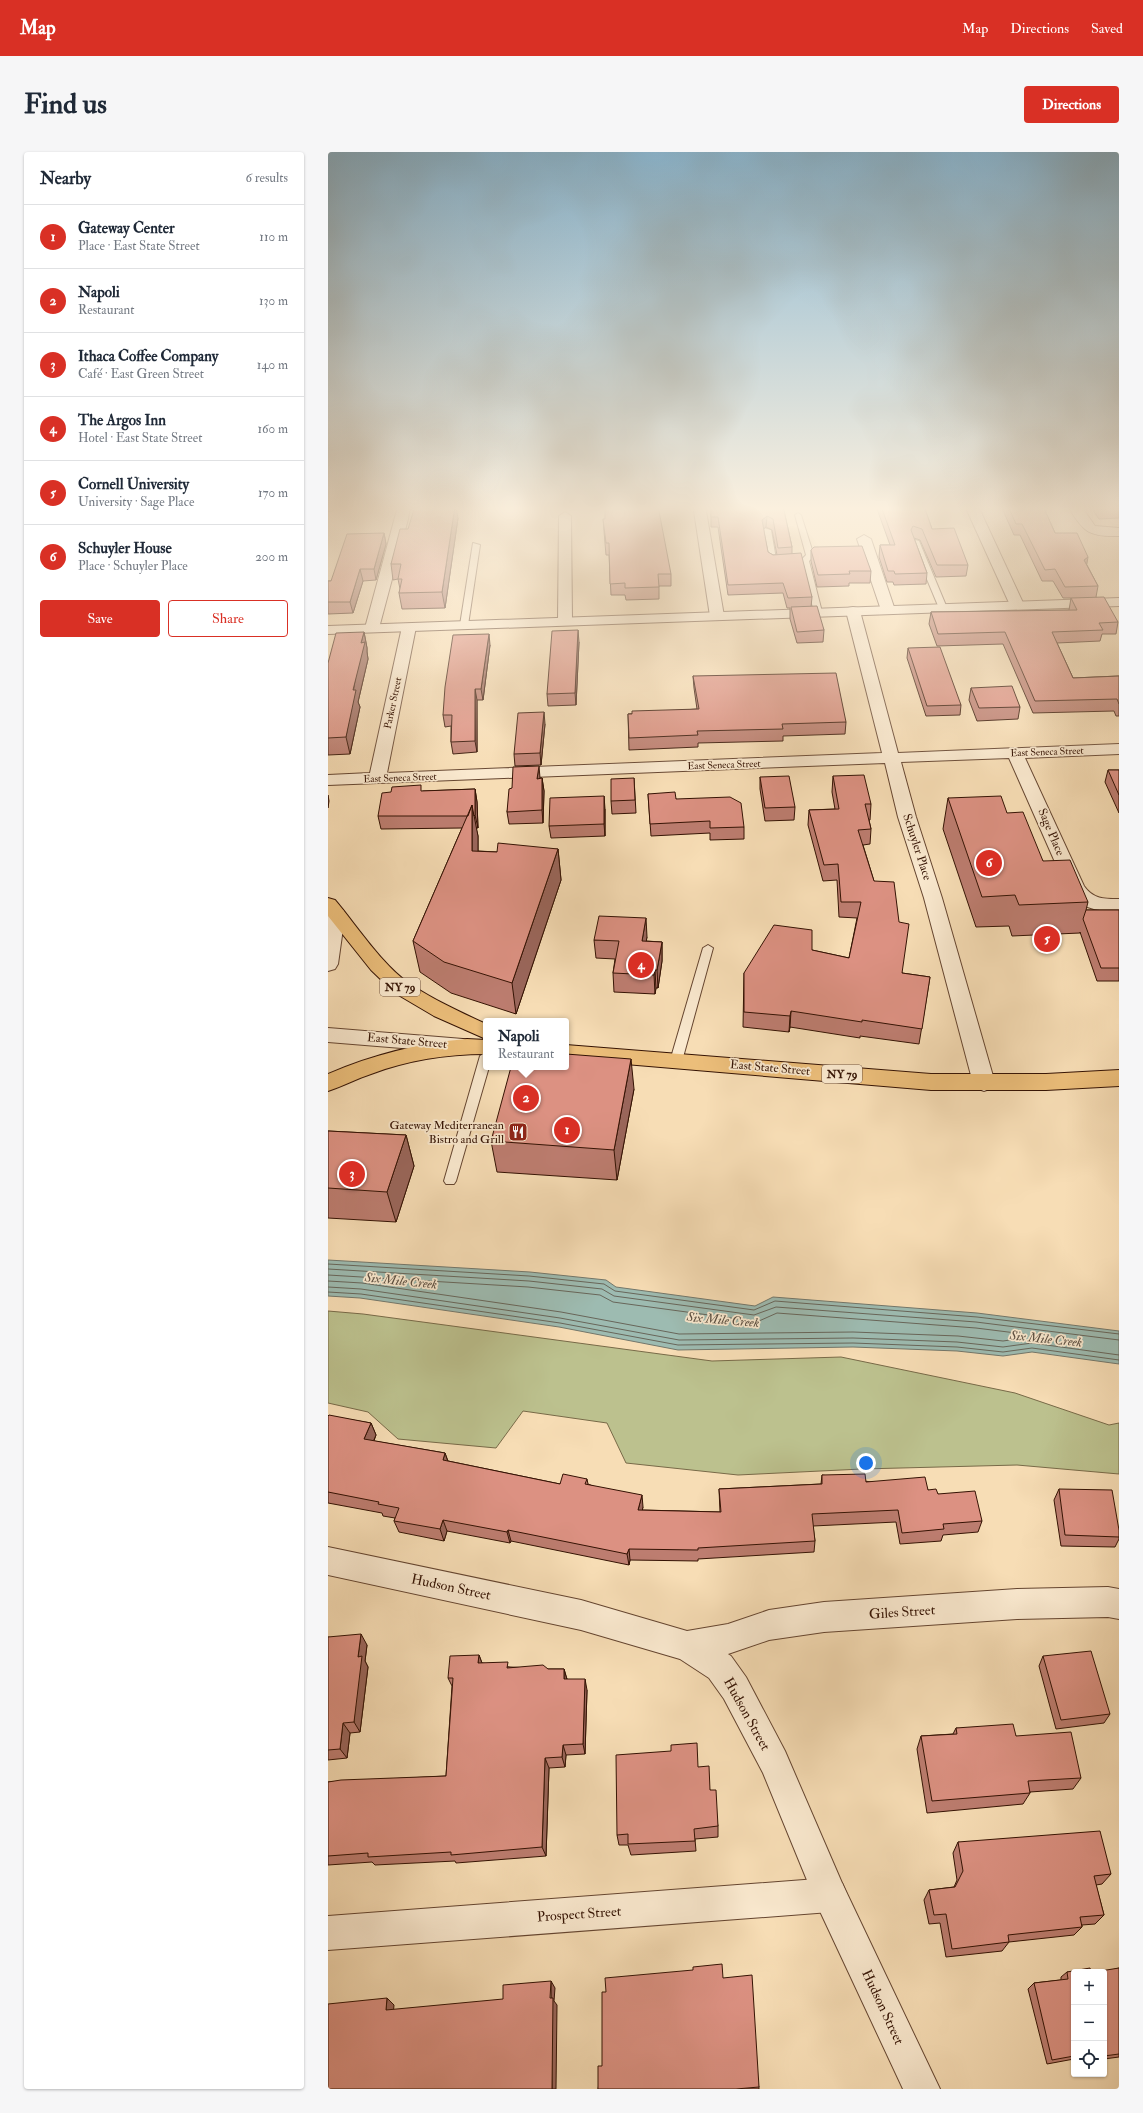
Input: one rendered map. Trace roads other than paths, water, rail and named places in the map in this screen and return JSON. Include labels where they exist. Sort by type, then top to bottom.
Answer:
[{"type":"highway","name":"NY 79","points":[[330,908],[354,934],[378,965],[402,988],[441,1011],[483,1031]]},
{"type":"highway","name":"East State Street","points":[[464,1046],[483,1047]]},
{"type":"highway","points":[[328,1083],[348,1073],[415,1054],[464,1046]]},
{"type":"highway","name":"East State Street","points":[[569,1052],[931,1082],[984,1083],[1119,1078]]},
{"type":"street","points":[[372,628],[381,596]]},
{"type":"street","points":[[565,596],[565,621]]},
{"type":"street","points":[[714,596],[717,616]]},
{"type":"street","points":[[883,596],[888,610]]},
{"type":"street","points":[[1013,596],[1017,606]]},
{"type":"street","points":[[328,630],[1119,602]]},
{"type":"street","name":"Schuyler Place","points":[[853,611],[907,817],[933,898],[984,1083]]},
{"type":"street","name":"Parker Street","points":[[377,779],[409,627]]},
{"type":"street","name":"East Seneca Street","points":[[328,780],[1119,748]]},
{"type":"street","name":"Sage Place","points":[[1014,753],[1031,787],[1075,887],[1082,898],[1091,903],[1119,905]]},
{"type":"street","name":"NY 79","points":[[328,964],[330,908]]},
{"type":"street","name":"East State Street","points":[[328,1035],[464,1046]]},
{"type":"street","name":"Hudson Street","points":[[328,1561],[581,1615],[687,1646],[720,1667],[735,1688],[774,1762],[830,1895],[922,2089]]},
{"type":"street","name":"Giles Street","points":[[687,1646],[728,1639],[770,1625],[824,1617],[1017,1604],[1108,1602],[1119,1604]]},
{"type":"street","name":"Prospect Street","points":[[328,1933],[830,1895]]},
{"type":"lane","points":[[464,625],[468,596]]},
{"type":"lane","points":[[812,596],[818,612]]},
{"type":"lane","points":[[938,596],[943,608]]},
{"type":"lane","points":[[676,1060],[708,948]]},
{"type":"lane","points":[[450,1181],[483,1066]]},
{"type":"water","name":"Six Mile Creek","points":[[328,1260],[530,1272],[606,1280],[616,1287],[755,1306],[773,1297],[977,1313],[1119,1331],[1119,1364],[1032,1352],[1003,1356],[957,1351],[853,1347],[678,1350],[559,1327],[360,1298],[328,1296]]},
{"type":"place","name":"Schuyler House","points":[[989,863]]},
{"type":"place","name":"Cornell University","points":[[1047,939]]},
{"type":"place","name":"The Argos Inn","points":[[641,965]]},
{"type":"place","name":"Napoli","points":[[526,1098]]},
{"type":"place","name":"Gateway Center","points":[[567,1130]]},
{"type":"place","name":"Gateway Mediterranean Bistro and Grill","points":[[518,1132]]},
{"type":"place","name":"Ithaca Coffee Company","points":[[352,1174]]}]
